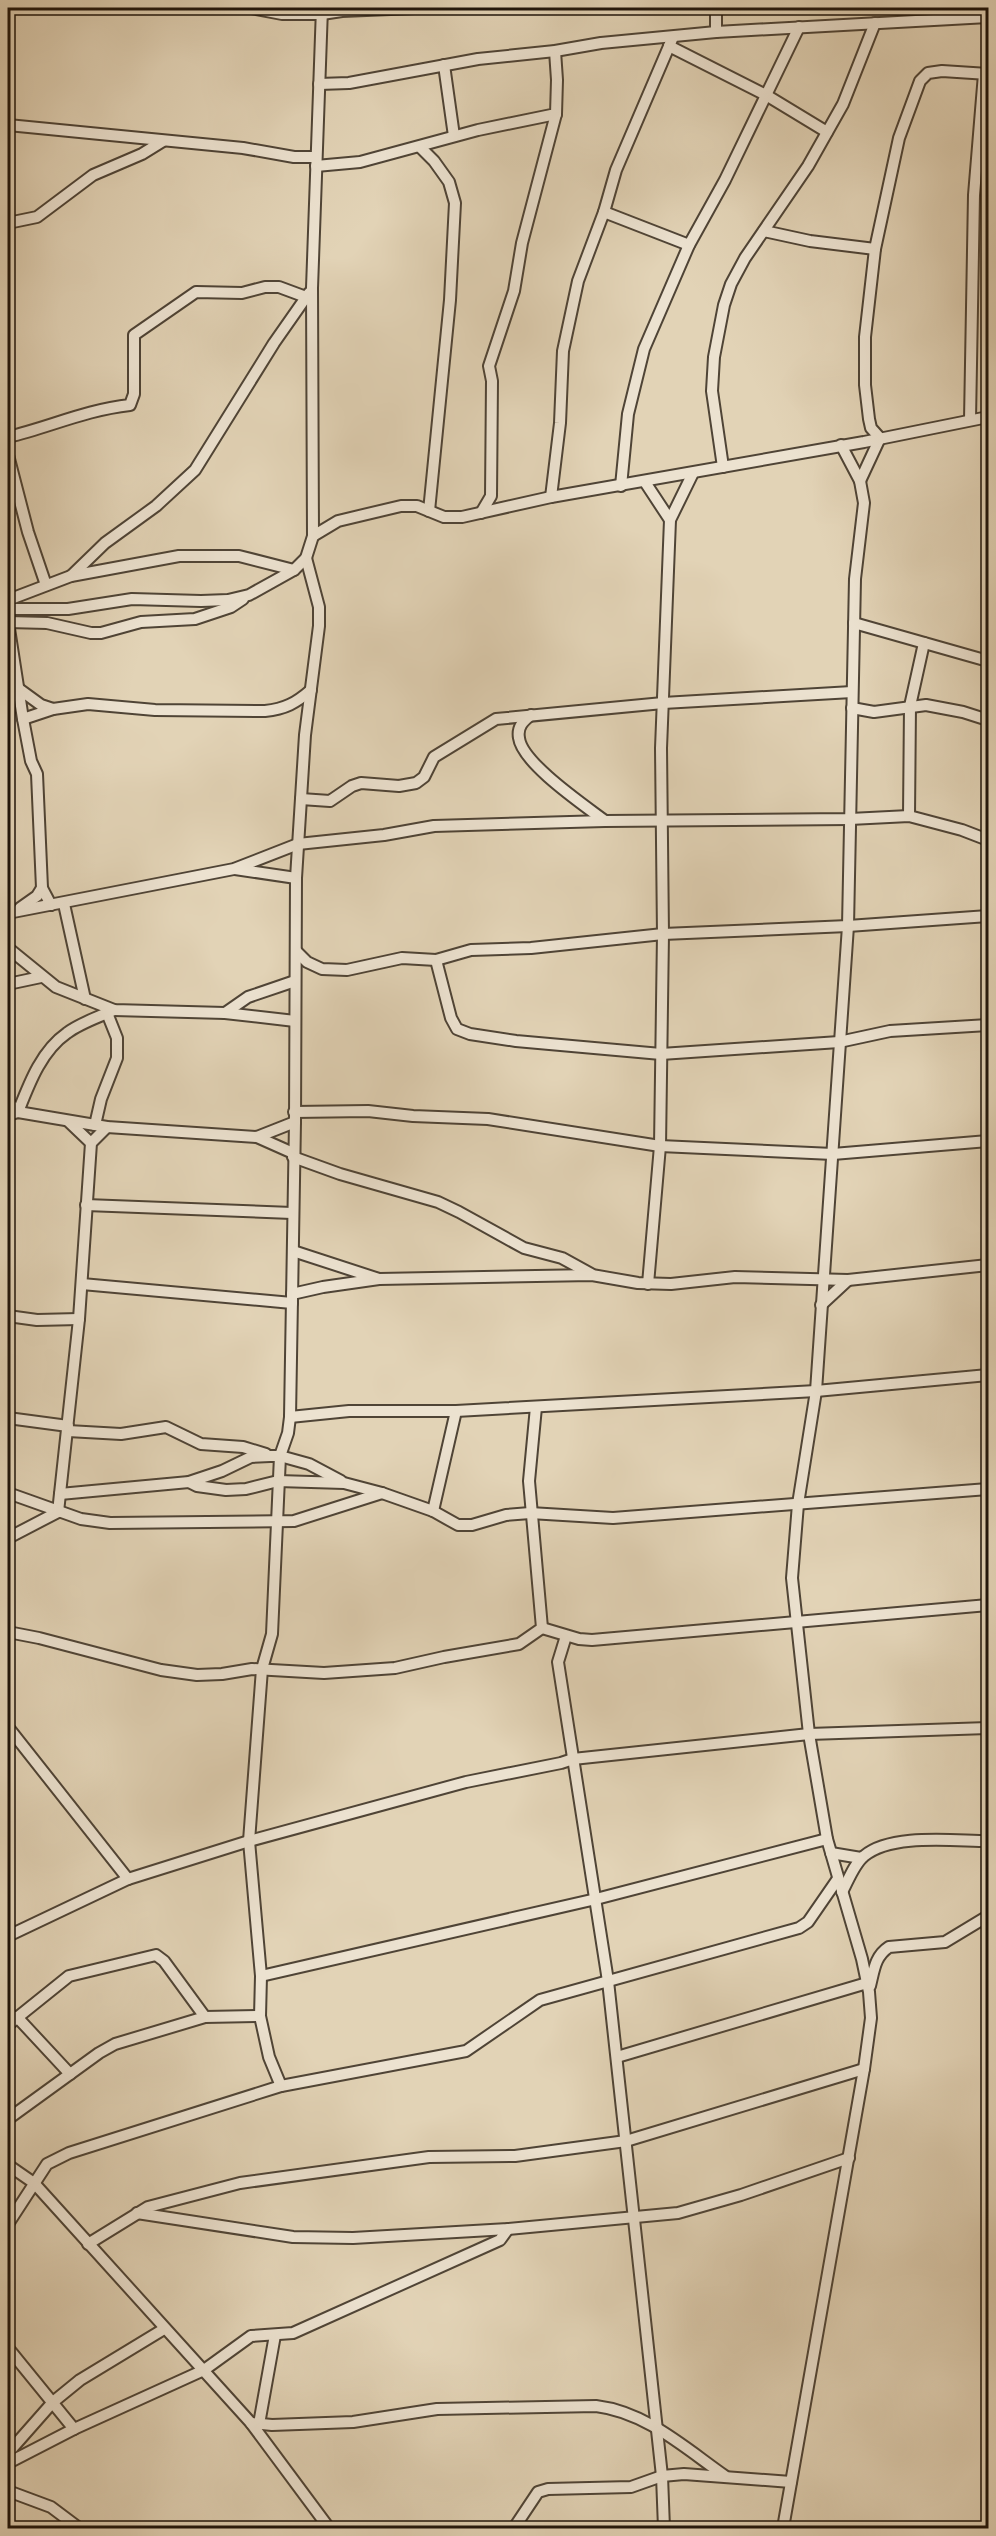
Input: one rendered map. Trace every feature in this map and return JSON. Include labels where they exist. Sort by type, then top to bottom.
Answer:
[{"type":"street","points":[[251,8],[282,14],[415,8]]},
{"type":"street","points":[[716,8],[716,32]]},
{"type":"street","points":[[51,905],[42,888],[37,774],[31,761],[8,622],[48,623],[91,633],[101,633],[141,622],[195,619],[231,607],[294,570],[306,558],[313,536],[309,292],[322,11]]},
{"type":"street","points":[[319,84],[360,81],[478,58],[555,51],[601,43],[671,42],[716,32],[988,17]]},
{"type":"street","points":[[723,467],[712,391],[714,357],[724,304],[731,284],[808,166],[843,104],[875,23]]},
{"type":"street","points":[[621,486],[628,414],[644,349],[689,245],[725,180],[799,27]]},
{"type":"street","points":[[671,42],[827,132]]},
{"type":"street","points":[[551,497],[560,423],[563,351],[578,281],[604,212],[616,170],[671,42]]},
{"type":"street","points":[[481,513],[491,496],[492,381],[489,366],[514,291],[522,243],[556,114],[555,51]]},
{"type":"street","points":[[444,65],[454,136]]},
{"type":"street","points":[[880,438],[871,428],[865,385],[865,337],[874,249],[899,138],[920,81],[928,73],[942,71],[986,74],[974,195],[970,420]]},
{"type":"street","points":[[8,125],[243,148],[348,165],[454,136],[556,114]]},
{"type":"street","points":[[8,223],[37,217],[93,175],[119,165],[163,141]]},
{"type":"street","points":[[420,147],[434,161],[449,182],[455,203],[450,300],[429,511]]},
{"type":"street","points":[[604,212],[689,245]]},
{"type":"street","points":[[764,231],[810,241],[874,249]]},
{"type":"street","points":[[8,437],[44,428],[87,411],[129,405],[134,394],[134,335],[191,294],[242,293],[265,287],[309,292]]},
{"type":"street","points":[[71,576],[105,543],[156,506],[195,470],[274,343],[309,292]]},
{"type":"street","points":[[313,536],[338,521],[383,510],[417,506],[444,517],[481,513],[551,497],[645,482],[988,417]]},
{"type":"street","points":[[860,481],[880,438]]},
{"type":"street","points":[[783,2529],[849,2158],[871,2018],[868,1987],[827,1839],[809,1734],[792,1578],[798,1504],[816,1391],[848,926],[855,579],[863,518],[860,481],[841,445]]},
{"type":"street","points":[[8,455],[28,532],[46,585]]},
{"type":"street","points":[[643,1284],[650,1270],[660,1146],[663,703],[670,520],[693,473]]},
{"type":"street","points":[[645,482],[670,520]]},
{"type":"street","points":[[8,600],[71,576],[148,560],[213,554],[239,556],[294,570]]},
{"type":"street","points":[[280,2086],[268,2057],[260,2016],[261,1976],[249,1842],[262,1669],[272,1634],[278,1481],[275,1456],[288,1433],[290,1417],[296,878],[305,735],[317,646],[319,608],[306,558]]},
{"type":"street","points":[[8,609],[68,609],[132,599],[228,600],[249,595]]},
{"type":"street","points":[[854,623],[988,661]]},
{"type":"street","points":[[909,816],[910,706],[924,643]]},
{"type":"street","points":[[19,689],[41,705],[53,709]]},
{"type":"street","points":[[23,719],[53,709],[94,704],[155,710],[265,711],[283,709],[311,690]]},
{"type":"street","points":[[301,799],[330,801],[352,786],[362,783],[399,786],[416,783],[424,777],[434,757],[443,749],[466,739],[490,721],[663,703],[852,692]]},
{"type":"street","points":[[852,708],[874,712],[926,705],[963,712],[988,720]]},
{"type":"street","points":[[531,715],[520,727],[518,736],[524,751],[543,772],[605,821]]},
{"type":"street","points":[[10,913],[234,869],[298,844],[384,836],[434,826],[909,816],[962,830],[988,840]]},
{"type":"street","points":[[234,869],[296,878]]},
{"type":"street","points":[[10,913],[38,896],[42,888]]},
{"type":"street","points":[[64,904],[85,999]]},
{"type":"street","points":[[296,951],[307,962],[322,969],[347,970],[402,958],[436,960],[471,950],[531,948],[663,934],[848,926],[988,915]]},
{"type":"street","points":[[8,948],[57,987],[110,1012],[117,1038],[117,1058],[101,1099],[95,1125]]},
{"type":"street","points":[[436,960],[451,1018],[457,1029],[470,1034],[567,1048],[661,1054],[839,1042],[890,1031],[988,1025]]},
{"type":"street","points":[[8,984],[42,977]]},
{"type":"street","points":[[225,1013],[248,997],[295,981]]},
{"type":"street","points":[[13,1113],[47,1052],[69,1031],[110,1012],[225,1013],[295,1021]]},
{"type":"street","points":[[8,1102],[13,1113]]},
{"type":"street","points":[[257,1137],[295,1117],[368,1111],[413,1116],[488,1119],[660,1146],[833,1154],[988,1141]]},
{"type":"street","points":[[13,1113],[107,1127],[257,1137],[340,1174],[438,1202],[524,1248],[562,1258],[592,1275]]},
{"type":"street","points":[[69,1122],[91,1143]]},
{"type":"street","points":[[58,1512],[79,1318],[91,1143],[107,1127]]},
{"type":"street","points":[[86,1205],[292,1214]]},
{"type":"street","points":[[292,1251],[379,1279]]},
{"type":"street","points":[[82,1284],[292,1299],[322,1287],[379,1279],[592,1275],[643,1284],[671,1284],[735,1277],[848,1280],[988,1265]]},
{"type":"street","points":[[821,1305],[848,1280]]},
{"type":"street","points":[[8,1316],[37,1320],[79,1318]]},
{"type":"street","points":[[290,1417],[349,1411],[456,1411],[816,1391],[988,1375]]},
{"type":"street","points":[[537,1407],[529,1481],[530,1513],[543,1628]]},
{"type":"street","points":[[45,1425],[70,1408]]},
{"type":"street","points":[[434,1511],[456,1411]]},
{"type":"street","points":[[8,1418],[68,1429],[121,1434],[165,1427],[201,1444],[243,1447],[316,1467],[344,1483]]},
{"type":"street","points":[[60,1494],[189,1482],[222,1471],[251,1457],[275,1456]]},
{"type":"street","points":[[189,1482],[196,1486],[226,1490],[246,1489],[278,1481],[344,1483],[434,1511],[458,1525],[472,1525],[506,1515],[530,1513],[613,1518],[988,1489]]},
{"type":"street","points":[[8,1492],[81,1519],[110,1523],[276,1523],[294,1521],[382,1493]]},
{"type":"street","points":[[8,1538],[58,1512]]},
{"type":"street","points":[[543,1628],[566,1636],[592,1640],[988,1605]]},
{"type":"street","points":[[8,1632],[161,1670],[205,1675],[262,1669],[324,1672],[395,1668],[519,1644],[543,1628]]},
{"type":"street","points":[[566,1636],[558,1662],[608,1981],[662,2476],[664,2529]]},
{"type":"street","points":[[8,1726],[128,1880]]},
{"type":"street","points":[[8,1936],[128,1880],[249,1842],[410,1797],[573,1759],[809,1734],[988,1728]]},
{"type":"street","points":[[261,1976],[596,1899],[827,1839]]},
{"type":"street","points":[[842,1892],[861,1858],[883,1846],[904,1841],[988,1841]]},
{"type":"street","points":[[831,1853],[861,1858]]},
{"type":"street","points":[[8,2224],[47,2164],[69,2152],[280,2086],[466,2051],[540,2000],[799,1928],[808,1922],[837,1880]]},
{"type":"street","points":[[868,1987],[876,1960],[889,1947],[945,1942],[988,1916]]},
{"type":"street","points":[[8,2025],[69,1976],[156,1955],[164,1960],[205,2017]]},
{"type":"street","points":[[617,2057],[868,1987]]},
{"type":"street","points":[[8,2120],[115,2044],[205,2017],[260,2016]]},
{"type":"street","points":[[17,2017],[70,2074]]},
{"type":"street","points":[[88,2244],[136,2213],[162,2203],[240,2182],[429,2157],[515,2156],[626,2141],[864,2069]]},
{"type":"street","points":[[136,2213],[292,2237],[353,2238],[508,2229],[634,2218],[698,2209],[849,2158]]},
{"type":"street","points":[[8,2165],[34,2183],[164,2329],[255,2423],[329,2529]]},
{"type":"street","points":[[8,2463],[74,2429],[204,2370],[251,2336],[293,2333],[500,2240],[508,2229]]},
{"type":"street","points":[[8,2453],[53,2402],[80,2380],[164,2329]]},
{"type":"street","points":[[255,2423],[274,2335]]},
{"type":"street","points":[[8,2348],[74,2429]]},
{"type":"street","points":[[255,2423],[353,2422],[437,2409],[596,2406],[613,2408],[635,2415],[725,2476]]},
{"type":"street","points":[[514,2529],[538,2492],[543,2490],[631,2487],[662,2476],[703,2473],[791,2482]]},
{"type":"street","points":[[8,2491],[51,2507],[79,2529]]}]
